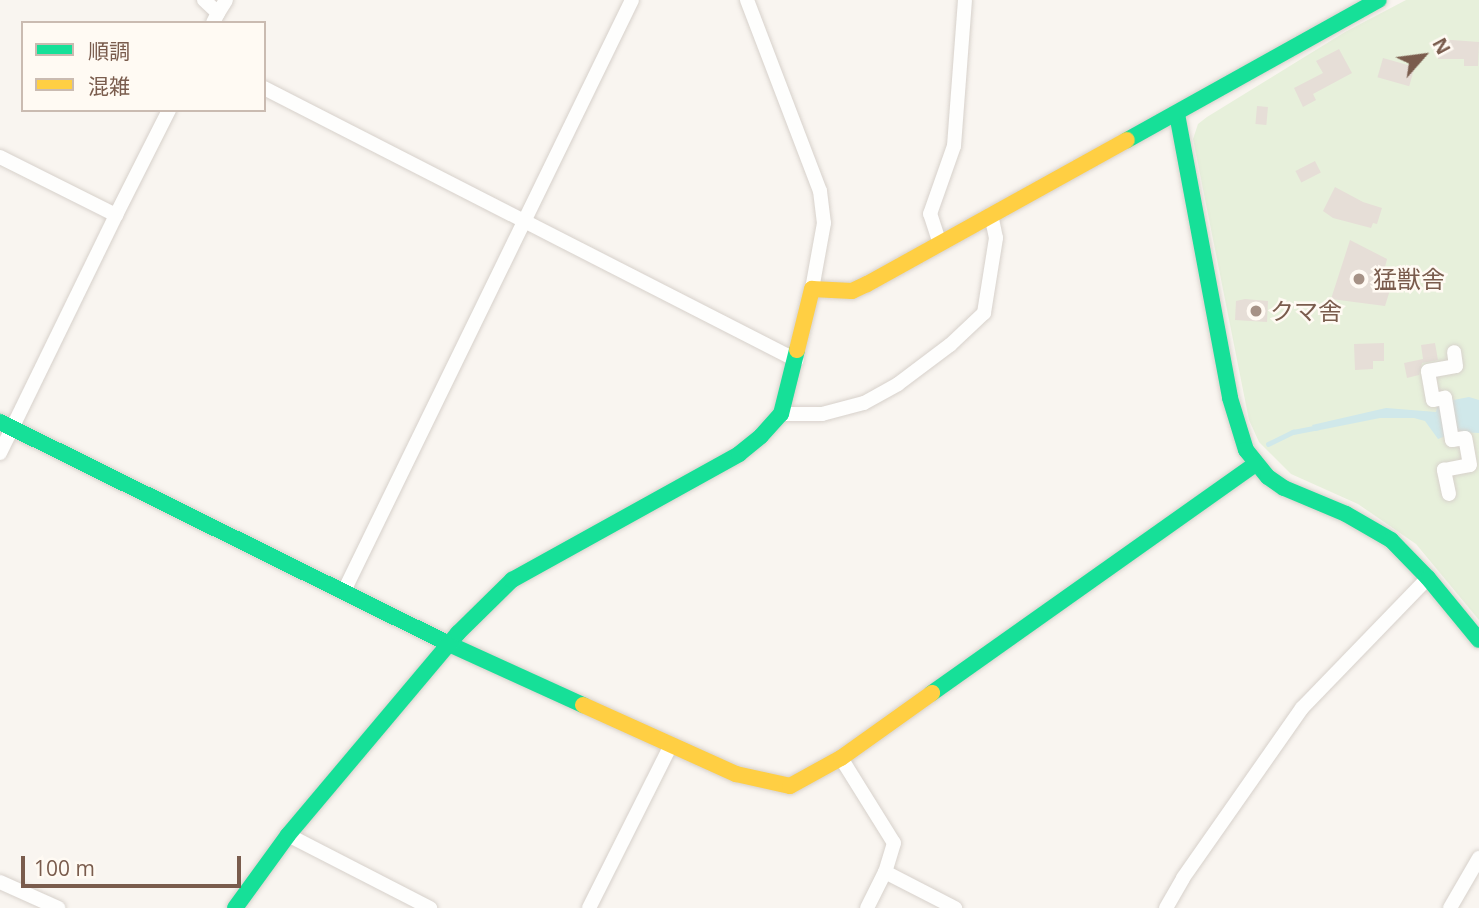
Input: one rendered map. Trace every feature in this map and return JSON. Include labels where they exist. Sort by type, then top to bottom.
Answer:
[{"type":"street","points":[[204,0],[216,18],[226,0]]},
{"type":"street","points":[[344,591],[447,374],[632,0]]},
{"type":"street","points":[[235,908],[289,835],[449,644],[512,580],[740,454],[781,414],[812,289],[824,223],[820,191],[747,0]]},
{"type":"street","points":[[940,244],[930,214],[954,146],[965,0]]},
{"type":"street","points":[[812,289],[852,291],[1177,114],[1379,0]]},
{"type":"street","points":[[266,89],[796,360]]},
{"type":"street","points":[[0,453],[6,425],[168,112]]},
{"type":"street","points":[[1177,114],[1235,421],[1256,464],[1284,488],[1374,528],[1408,555],[1479,640]]},
{"type":"street","points":[[0,157],[116,215]]},
{"type":"street","points":[[781,414],[822,414],[864,403],[898,384],[950,345],[984,313],[996,238],[991,215]]},
{"type":"street","points":[[1449,494],[1444,470],[1470,465],[1468,452],[1465,438],[1452,440],[1445,398],[1433,400],[1428,371],[1456,366],[1454,352]]},
{"type":"street","points":[[6,425],[449,644],[736,774],[790,786],[841,758],[1256,464]]},
{"type":"street","points":[[1166,908],[1183,878],[1302,708],[1428,578]]},
{"type":"street","points":[[589,908],[671,745]]},
{"type":"street","points":[[841,758],[894,843],[885,872],[867,908]]},
{"type":"street","points":[[289,835],[430,908]]},
{"type":"street","points":[[1450,908],[1479,858]]},
{"type":"street","points":[[885,872],[955,908]]},
{"type":"street","points":[[0,881],[58,908]]},
{"type":"green space","points":[[1406,0],[1479,0],[1479,620],[1416,544],[1358,504],[1291,474],[1259,442],[1249,420],[1193,139],[1198,124],[1207,117],[1345,32]]},
{"type":"water","points":[[1469,397],[1479,400],[1479,433],[1456,432],[1438,439],[1425,421],[1414,418],[1380,418],[1315,431],[1312,425],[1386,408],[1436,412],[1438,403]]},
{"type":"building","points":[[1438,39],[1479,42],[1478,66],[1464,66],[1464,59],[1438,59]]},
{"type":"building","points":[[1339,49],[1352,73],[1313,94],[1316,100],[1303,107],[1294,88],[1323,73],[1316,61]]},
{"type":"building","points":[[1383,58],[1415,67],[1409,86],[1377,77]]},
{"type":"building","points":[[1257,106],[1268,107],[1266,125],[1255,124]]},
{"type":"building","points":[[1315,161],[1321,173],[1301,183],[1295,171]]},
{"type":"building","points":[[1335,187],[1363,202],[1382,208],[1377,224],[1373,223],[1371,228],[1333,218],[1323,211]]},
{"type":"building","name":"猛獣舎","points":[[1350,240],[1387,259],[1385,267],[1396,271],[1385,306],[1331,299]]},
{"type":"building","name":"クマ舎","points":[[1236,301],[1268,301],[1267,322],[1235,320]]},
{"type":"building","points":[[1384,343],[1384,361],[1373,361],[1373,369],[1355,370],[1354,344]]},
{"type":"building","points":[[1435,343],[1438,360],[1422,363],[1419,375],[1407,378],[1404,363],[1423,359],[1421,345]]},
{"type":"waterway","points":[[1268,444],[1293,432],[1319,427]]},
{"type":"traffic: fast","points":[[1127,140],[1379,0]]},
{"type":"traffic: fast","points":[[1177,114],[1230,398],[1246,450],[1268,477],[1284,488],[1346,514],[1391,540],[1428,578],[1479,640]]},
{"type":"traffic: fast","points":[[235,908],[288,835],[458,633],[512,580],[739,454],[761,436],[781,414],[797,350]]},
{"type":"traffic: fast","points":[[0,422],[449,644],[583,705]]},
{"type":"traffic: fast","points":[[932,693],[1256,464]]},
{"type":"traffic: slow","points":[[797,350],[812,289],[852,291],[867,284],[1127,140]]},
{"type":"traffic: slow","points":[[583,705],[736,774],[790,786],[841,758],[932,693]]},
{"type":"place","name":"猛獣舎","points":[[1359,279]]},
{"type":"place","name":"クマ舎","points":[[1256,311]]}]
